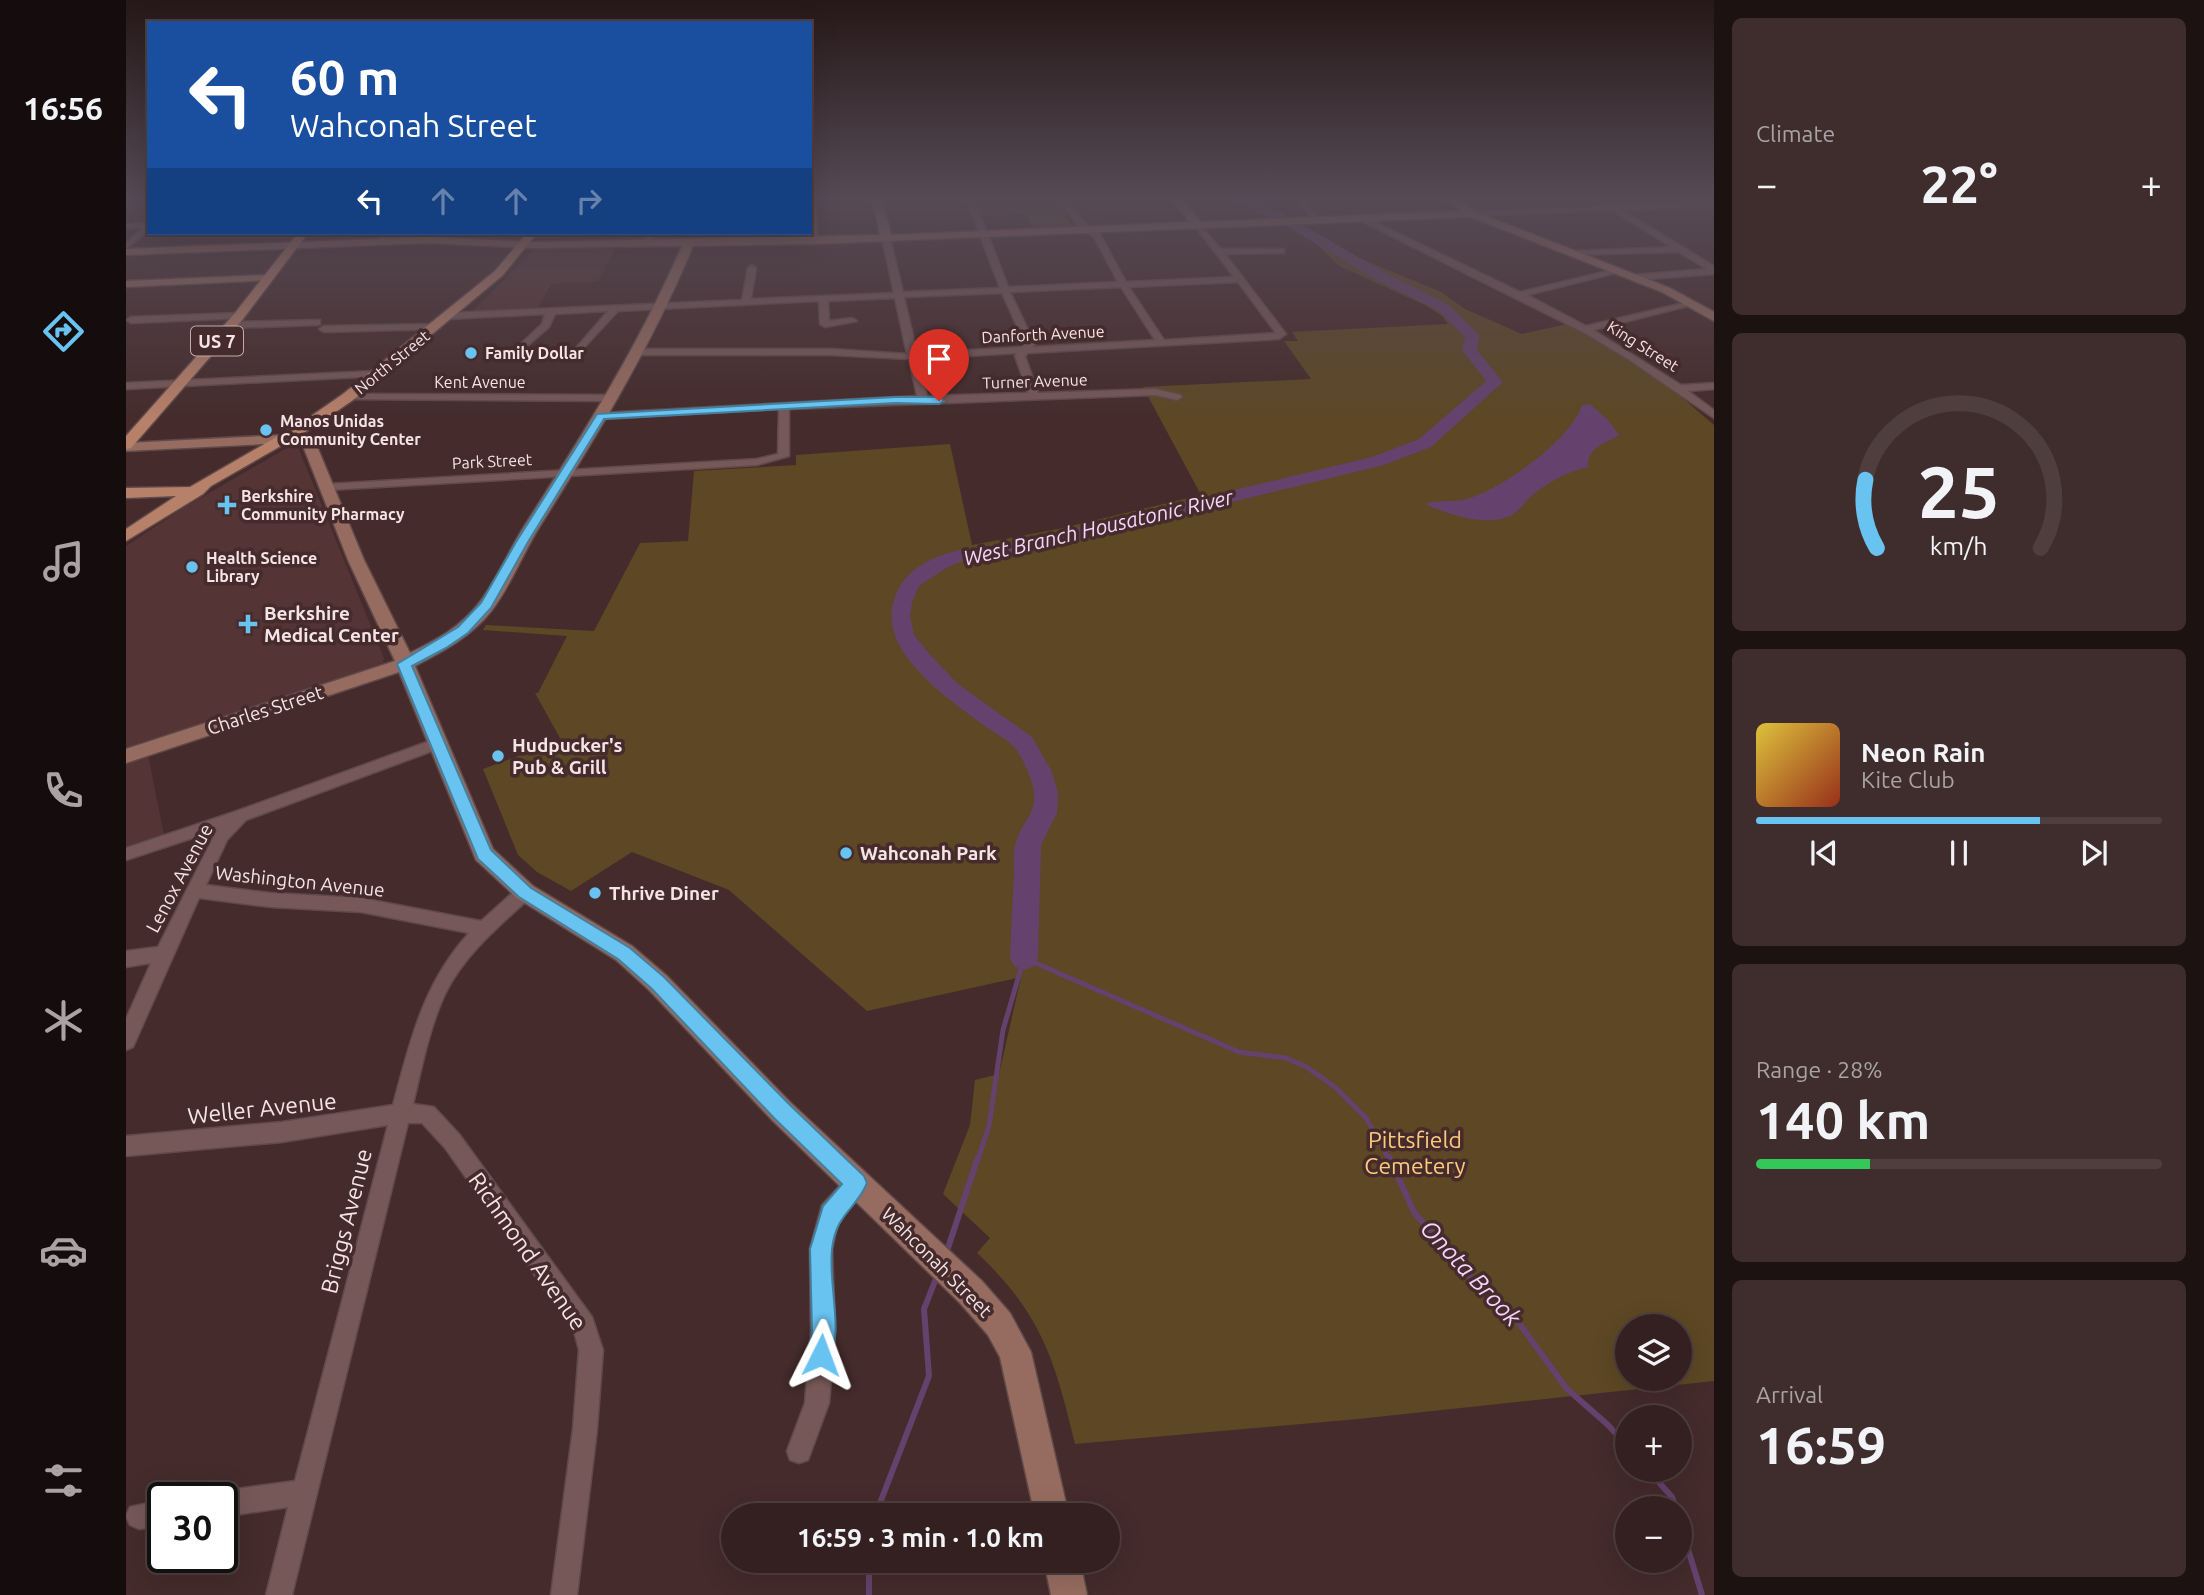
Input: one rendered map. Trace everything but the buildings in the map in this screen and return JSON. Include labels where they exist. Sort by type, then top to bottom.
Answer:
[{"type":"main road","name":"US 7","points":[[126,446],[235,320],[272,272]]},
{"type":"main road","name":"North Street","points":[[126,536],[197,491],[257,460],[261,453],[348,397],[499,272]]},
{"type":"main road","points":[[126,493],[197,491]]},
{"type":"street","name":"Charles Street","points":[[126,756],[404,664],[463,630],[479,614],[568,472],[612,398],[662,306],[677,272]]},
{"type":"street","points":[[746,302],[751,272]]},
{"type":"street","points":[[893,272],[923,401]]},
{"type":"street","points":[[998,272],[1030,344],[1020,356],[1034,397]]},
{"type":"street","points":[[1117,272],[1162,344]]},
{"type":"street","points":[[1235,272],[1240,279]]},
{"type":"street","name":"King Street","points":[[1472,272],[1619,347],[1680,388],[1714,415]]},
{"type":"street","points":[[1517,295],[1607,272]]},
{"type":"street","points":[[1623,272],[1711,314]]},
{"type":"street","points":[[1634,277],[1695,272]]},
{"type":"street","points":[[126,284],[268,278]]},
{"type":"street","points":[[448,316],[1240,279]]},
{"type":"street","name":"Danforth Avenue","points":[[637,352],[807,351],[914,356],[1272,338],[1281,333],[1240,279]]},
{"type":"street","points":[[823,299],[825,324],[852,321]]},
{"type":"street","points":[[1585,328],[1689,303]]},
{"type":"street","points":[[581,348],[616,308]]},
{"type":"street","points":[[519,350],[546,326],[551,311]]},
{"type":"street","points":[[131,320],[437,326]]},
{"type":"street","points":[[126,386],[375,374]]},
{"type":"street","points":[[1680,388],[1714,386]]},
{"type":"street","name":"Turner Avenue","points":[[601,416],[1155,392],[1177,397]]},
{"type":"street","name":"Kent Avenue","points":[[348,397],[612,398]]},
{"type":"street","name":"Park Street","points":[[328,487],[757,463],[783,456],[786,440],[784,406]]},
{"type":"street","points":[[126,446],[283,439]]},
{"type":"street","name":"Wahconah Street","points":[[283,439],[309,442],[356,560],[378,598],[484,854],[525,892],[624,953],[658,982],[782,1112],[999,1324],[1015,1352],[1049,1503]]},
{"type":"street","name":"Lenox Avenue","points":[[126,1041],[164,954],[221,836],[240,816],[438,743]]},
{"type":"street","points":[[126,854],[240,816]]},
{"type":"street","name":"Washington Avenue","points":[[196,891],[271,900],[361,905],[483,929]]},
{"type":"street","name":"Briggs Avenue","points":[[279,1595],[420,1042],[439,989],[461,955],[483,929],[525,892]]},
{"type":"street","points":[[126,959],[164,954]]},
{"type":"street","name":"Weller Avenue","points":[[126,1146],[273,1133],[361,1121],[401,1112]]},
{"type":"street","name":"Richmond Avenue","points":[[401,1112],[427,1114],[452,1141],[584,1325],[591,1350],[564,1595]]},
{"type":"street","points":[[799,1451],[817,1403],[823,1331],[821,1249],[830,1213],[856,1183]]},
{"type":"street","points":[[238,1502],[306,1492]]},
{"type":"street","points":[[1064,1573],[1069,1595]]},
{"type":"shaded area","points":[[511,272],[603,272],[598,282],[551,284],[537,310],[473,311]]},
{"type":"shaded area","points":[[1590,404],[1608,420],[1619,435],[1594,450],[1588,460],[1588,467],[1548,484],[1532,495],[1515,513],[1495,520],[1470,519],[1425,504],[1467,499],[1498,485],[1550,447],[1575,419],[1582,405]]},
{"type":"shaded area","name":"Berkshire Medical Center","points":[[292,445],[298,447],[384,658],[383,663],[146,745],[164,835],[126,847],[126,546],[183,508]]},
{"type":"green space","name":"Wahconah Park","points":[[1353,272],[1394,272],[1441,292],[1465,309],[1522,334],[1567,324],[1607,343],[1671,388],[1714,425],[1714,1381],[1692,1383],[1692,1314],[1615,1314],[1615,1391],[1620,1391],[1358,1419],[1075,1444],[1060,1388],[1043,1340],[1017,1297],[977,1253],[990,1238],[943,1194],[970,1125],[975,1080],[999,1074],[1021,977],[867,1011],[729,890],[632,852],[571,891],[537,872],[518,855],[483,769],[561,740],[535,693],[538,693],[567,636],[483,630],[486,625],[594,631],[640,543],[688,541],[694,471],[796,465],[796,455],[950,444],[972,545],[1058,529],[1201,495],[1143,387],[1311,379],[1284,341],[1298,341],[1292,332],[1448,324],[1442,316],[1425,305]]},
{"type":"waterway","name":"West Branch Housatonic River","points":[[1024,958],[1028,845],[1045,813],[1046,793],[1040,772],[1024,743],[950,689],[904,636],[900,616],[902,602],[911,583],[939,564],[963,554],[1014,549],[1378,461],[1425,443],[1495,382],[1469,350],[1472,336],[1444,308],[1375,272]]},
{"type":"waterway","name":"Onota Brook","points":[[978,1159],[989,1126],[1003,1030],[1024,958],[1239,1052],[1286,1058],[1308,1068],[1335,1087],[1366,1118],[1389,1159]]},
{"type":"waterway","name":"West Branch Housatonic River","points":[[946,1254],[978,1157]]},
{"type":"waterway","name":"Onota Brook","points":[[1389,1157],[1414,1212],[1464,1271],[1519,1323],[1566,1388],[1615,1433]]},
{"type":"waterway","name":"West Branch Housatonic River","points":[[880,1503],[929,1376],[924,1309],[937,1276]]},
{"type":"waterway","name":"Onota Brook","points":[[1659,1482],[1671,1496]]},
{"type":"waterway","name":"Onota Brook","points":[[1692,1562],[1702,1595]]},
{"type":"waterway","name":"West Branch Housatonic River","points":[[869,1573],[869,1595]]},
{"type":"place","name":"Family Dollar","points":[[471,353]]},
{"type":"place","name":"Manos Unidas Community Center","points":[[266,430]]},
{"type":"place","name":"Berkshire Community Pharmacy","points":[[227,505]]},
{"type":"place","name":"Health Science Library","points":[[192,567]]},
{"type":"place","name":"Berkshire Medical Center","points":[[248,624]]},
{"type":"place","name":"Hudpucker's Pub & Grill","points":[[498,756]]},
{"type":"place","name":"Wahconah Park","points":[[846,853]]},
{"type":"place","name":"Thrive Diner","points":[[595,893]]},
{"type":"route","points":[[821,1355],[821,1249],[830,1213],[856,1183],[782,1112],[658,982],[624,953],[525,892],[484,854],[404,664],[463,630],[486,606],[522,542],[601,416],[895,400],[939,401]]},
{"type":"park label","name":"Pittsfield Cemetery","points":[[1415,1152]]}]
